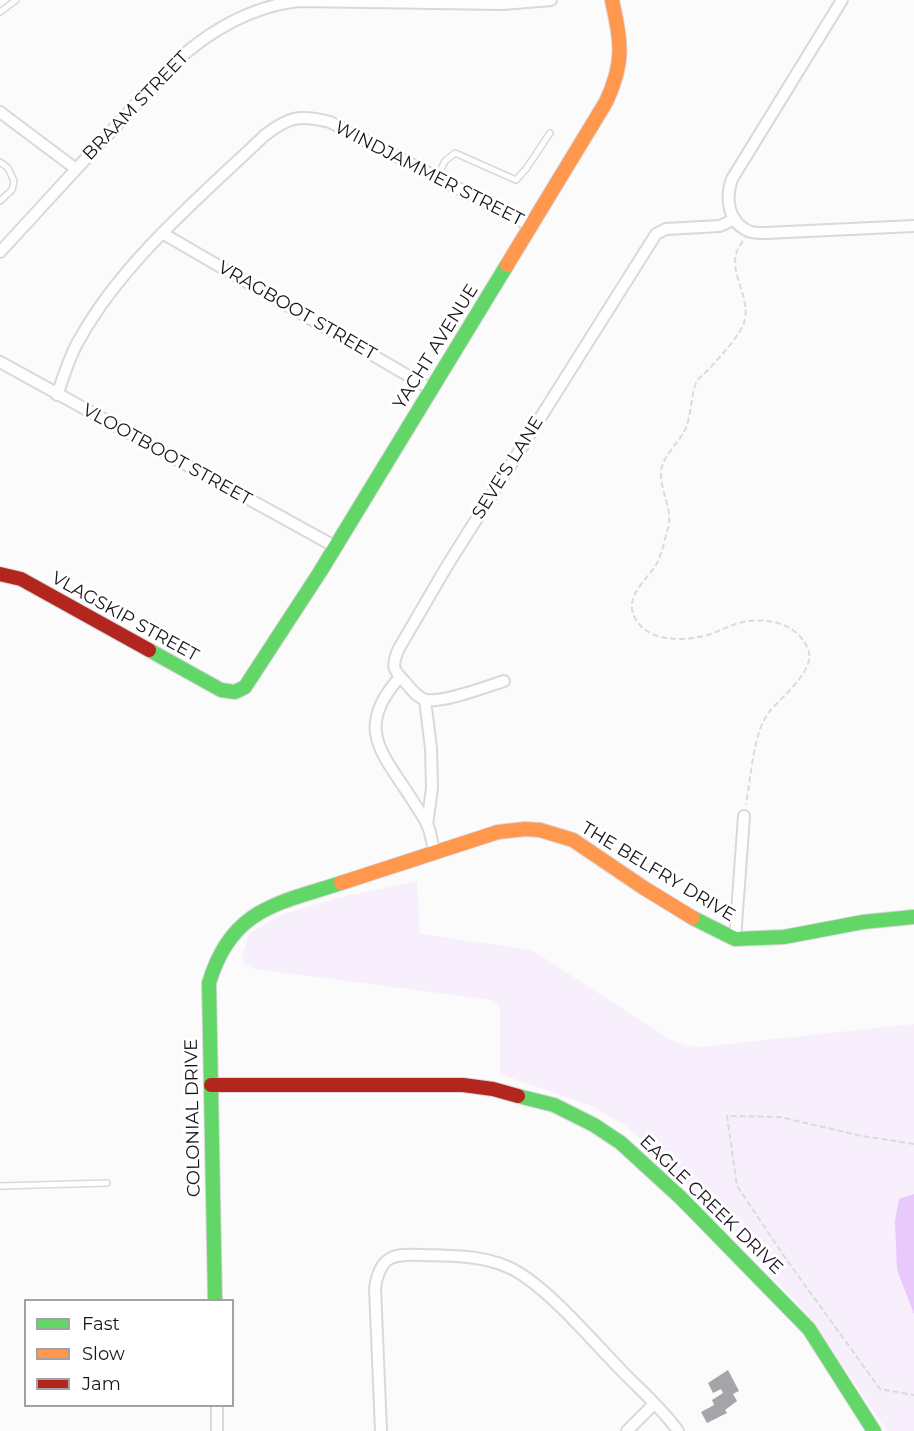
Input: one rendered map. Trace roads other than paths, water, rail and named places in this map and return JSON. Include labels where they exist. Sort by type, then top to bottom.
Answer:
[{"type":"street","name":"BRAAM STREET","points":[[0,252],[189,50],[231,22],[280,2],[551,0]]},
{"type":"street","name":"YACHT AVENUE","points":[[232,693],[245,687],[606,102],[621,69],[622,54],[612,0]]},
{"type":"street","points":[[842,0],[732,179],[727,192],[728,203],[735,219],[751,232],[914,226]]},
{"type":"street","points":[[0,112],[76,169]]},
{"type":"street","name":"WINDJAMMER STREET","points":[[162,233],[264,136],[292,118],[306,117],[330,122],[531,226]]},
{"type":"street","name":"SEVE'S LANE","points":[[400,677],[395,671],[393,662],[447,566],[656,234],[666,229],[720,226],[735,219]]},
{"type":"street","points":[[57,395],[69,359],[84,331],[117,284],[162,233]]},
{"type":"street","name":"VRAGBOOT STREET","points":[[162,233],[431,389]]},
{"type":"street","name":"VLOOTBOOT STREET","points":[[0,362],[334,546]]},
{"type":"street","name":"VLAGSKIP STREET","points":[[0,574],[21,579],[206,683],[232,693]]},
{"type":"street","points":[[435,853],[427,825],[378,744],[375,730],[376,714],[385,693],[400,677],[425,700],[440,700],[504,681]]},
{"type":"street","points":[[425,700],[431,748],[432,788],[427,825]]},
{"type":"street","points":[[735,939],[744,816]]},
{"type":"street","name":"THE BELFRY DRIVE","points":[[227,939],[245,921],[269,906],[498,832],[525,829],[556,833],[573,840],[644,888],[705,925],[735,939],[784,937],[914,915]]},
{"type":"street","name":"COLONIAL DRIVE","points":[[215,1299],[209,983],[215,960],[227,939]]},
{"type":"street","name":"EAGLE CREEK DRIVE","points":[[211,1085],[463,1085],[493,1089],[555,1106],[594,1125],[621,1143],[681,1198],[809,1329],[874,1431]]},
{"type":"street","points":[[381,1431],[375,1288],[377,1273],[385,1263],[399,1254],[472,1256],[506,1266],[521,1274],[532,1281],[569,1317],[678,1431]]},
{"type":"street","points":[[627,1431],[654,1404]]},
{"type":"street","points":[[217,1407],[217,1431]]},
{"type":"lane","points":[[0,12],[16,0]]},
{"type":"lane","points":[[436,177],[445,160],[456,153],[516,180],[550,133]]},
{"type":"lane","points":[[0,162],[8,168],[14,181],[12,190],[0,201]]},
{"type":"lane","points":[[0,1186],[107,1183]]}]
